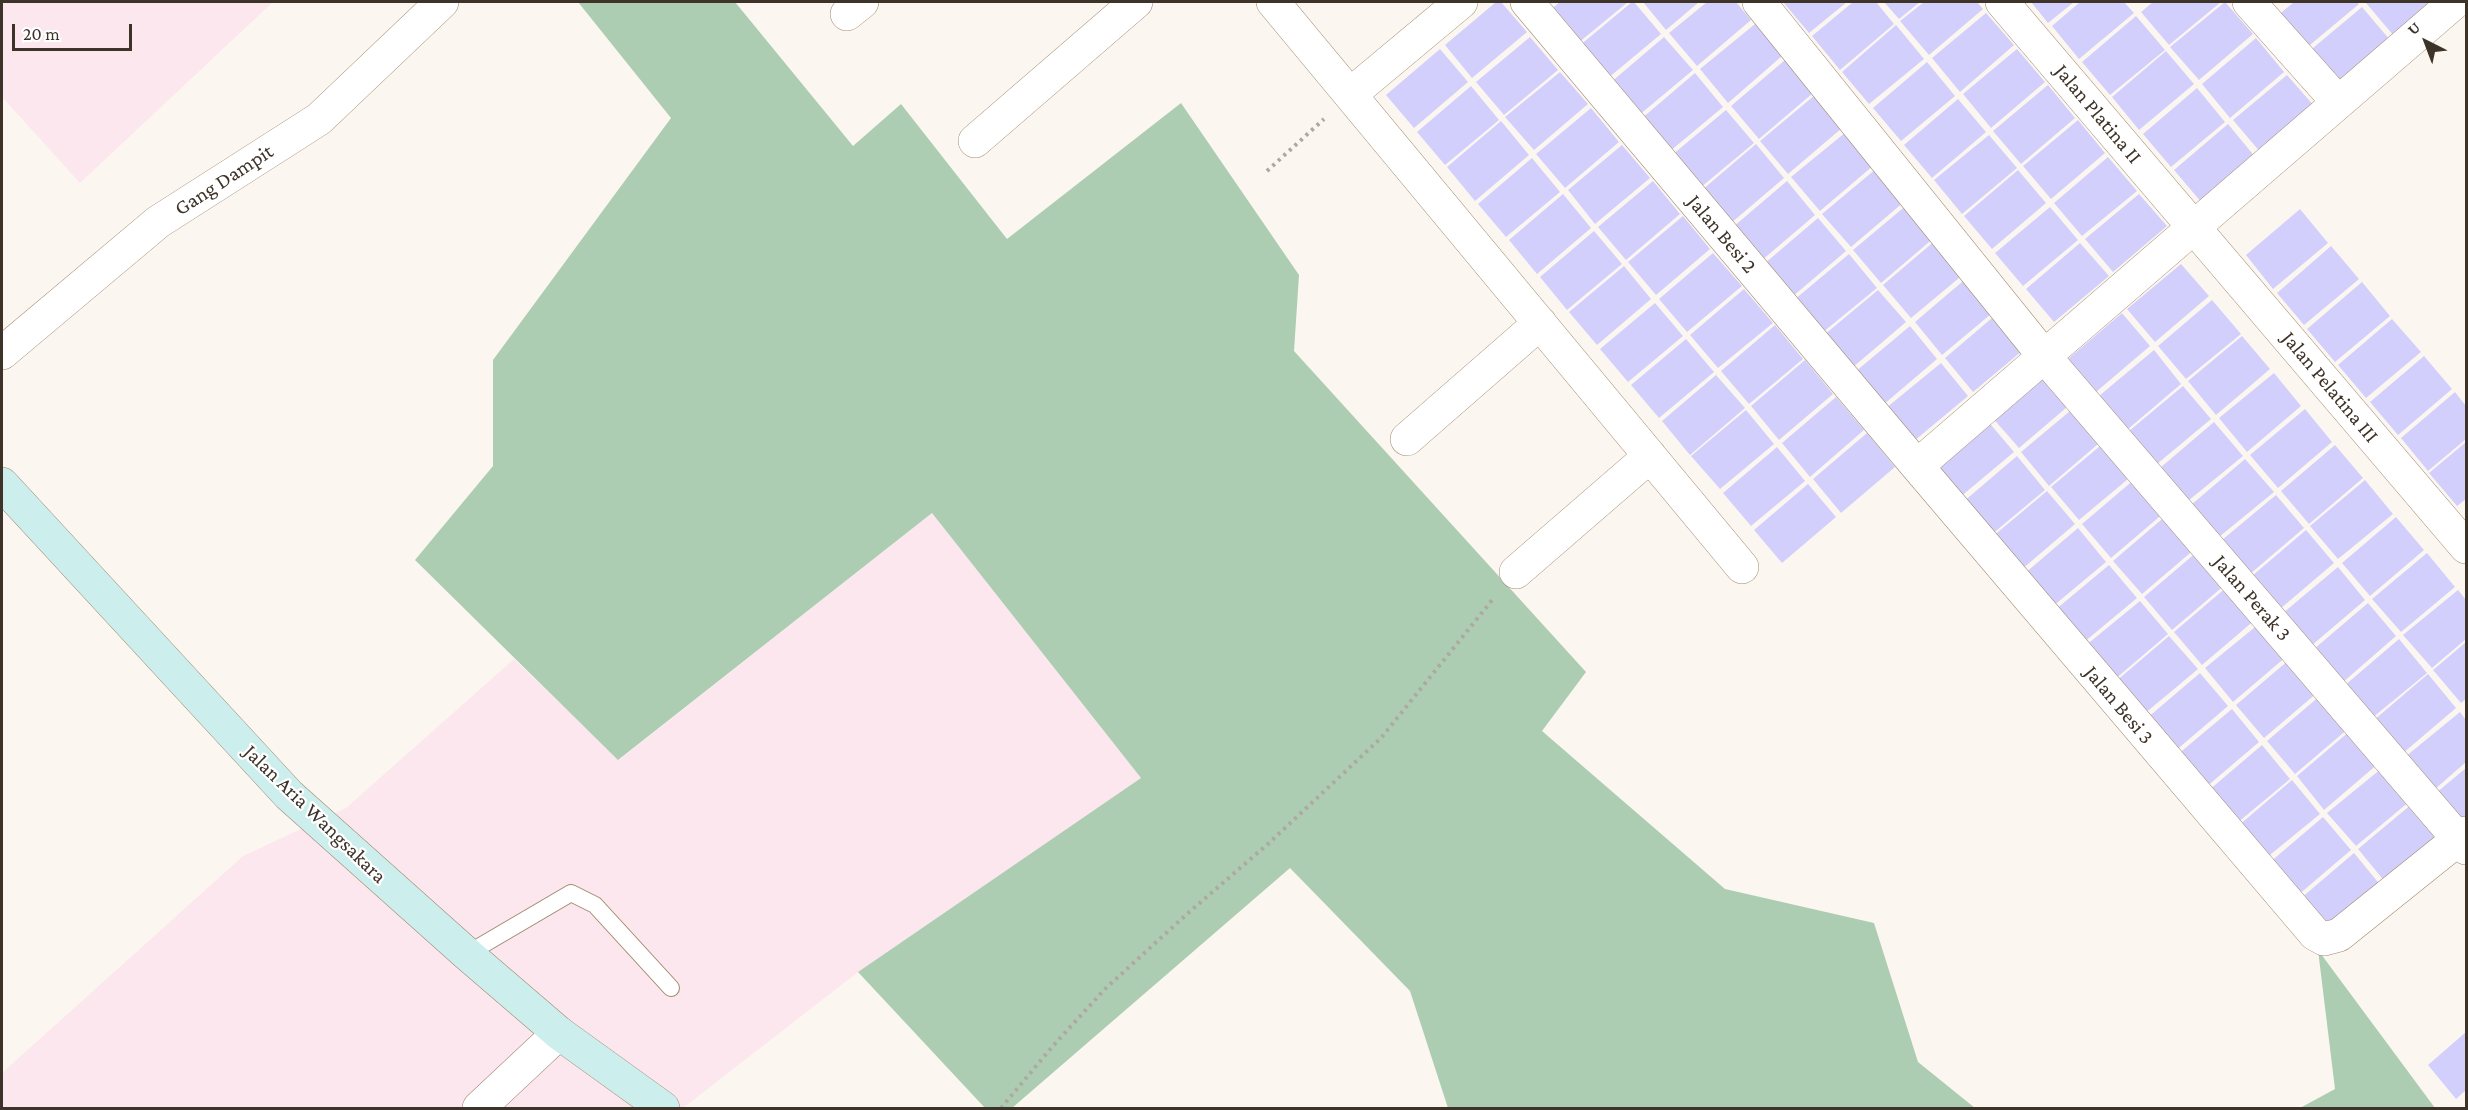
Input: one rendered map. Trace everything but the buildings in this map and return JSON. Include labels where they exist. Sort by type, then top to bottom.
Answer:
[{"type":"street","name":"Gang Dampit","points":[[2,353],[158,222],[319,119],[441,2]]},
{"type":"street","points":[[975,141],[1136,2]]},
{"type":"street","points":[[1273,2],[1352,93],[1742,567]]},
{"type":"street","points":[[1352,93],[1461,2]]},
{"type":"street","name":"Jalan Besi 2","points":[[1527,2],[1917,466]]},
{"type":"street","name":"Jalan Perak 3","points":[[1759,2],[2044,356],[2464,840]]},
{"type":"street","name":"Jalan Platina II","points":[[2002,2],[2194,227]]},
{"type":"street","points":[[2249,2],[2338,102]]},
{"type":"street","points":[[1917,466],[2455,2]]},
{"type":"street","name":"Jalan Pelatina III","points":[[2194,227],[2466,548]]},
{"type":"street","points":[[1407,440],[1540,323]]},
{"type":"street","points":[[1516,572],[1650,456]]},
{"type":"street","name":"Jalan Besi 3","points":[[1917,466],[2310,929],[2324,939],[2339,935],[2464,840]]},
{"type":"street","name":"Jalan Aria Wangsakara","points":[[2,484],[289,795],[559,1033],[663,1108]]},
{"type":"street","points":[[479,1108],[559,1033]]},
{"type":"lane","points":[[467,954],[571,893],[595,905],[670,988]]},
{"type":"path","points":[[1267,171],[1352,93]]},
{"type":"path","points":[[1001,1108],[1052,1047],[1106,989],[1187,914],[1269,843],[1381,738],[1516,572]]},
{"type":"shaded area","points":[[2,2],[273,2],[80,183],[2,97]]},
{"type":"shaded area","points":[[932,513],[1141,778],[858,972],[683,1108],[2,1108],[2,1073],[243,856],[346,808],[514,659],[619,760]]},
{"type":"green space","points":[[578,2],[735,2],[853,146],[901,104],[1007,239],[1181,103],[1299,275],[1294,351],[1586,672],[1542,731],[1725,889],[1874,923],[1918,1062],[1975,1108],[1448,1108],[1410,991],[1290,868],[1012,1108],[985,1108],[858,972],[1141,778],[932,513],[618,760],[415,560],[493,466],[493,360],[671,118]]},
{"type":"green space","points":[[2318,950],[2435,1108],[2300,1108],[2335,1089]]}]
